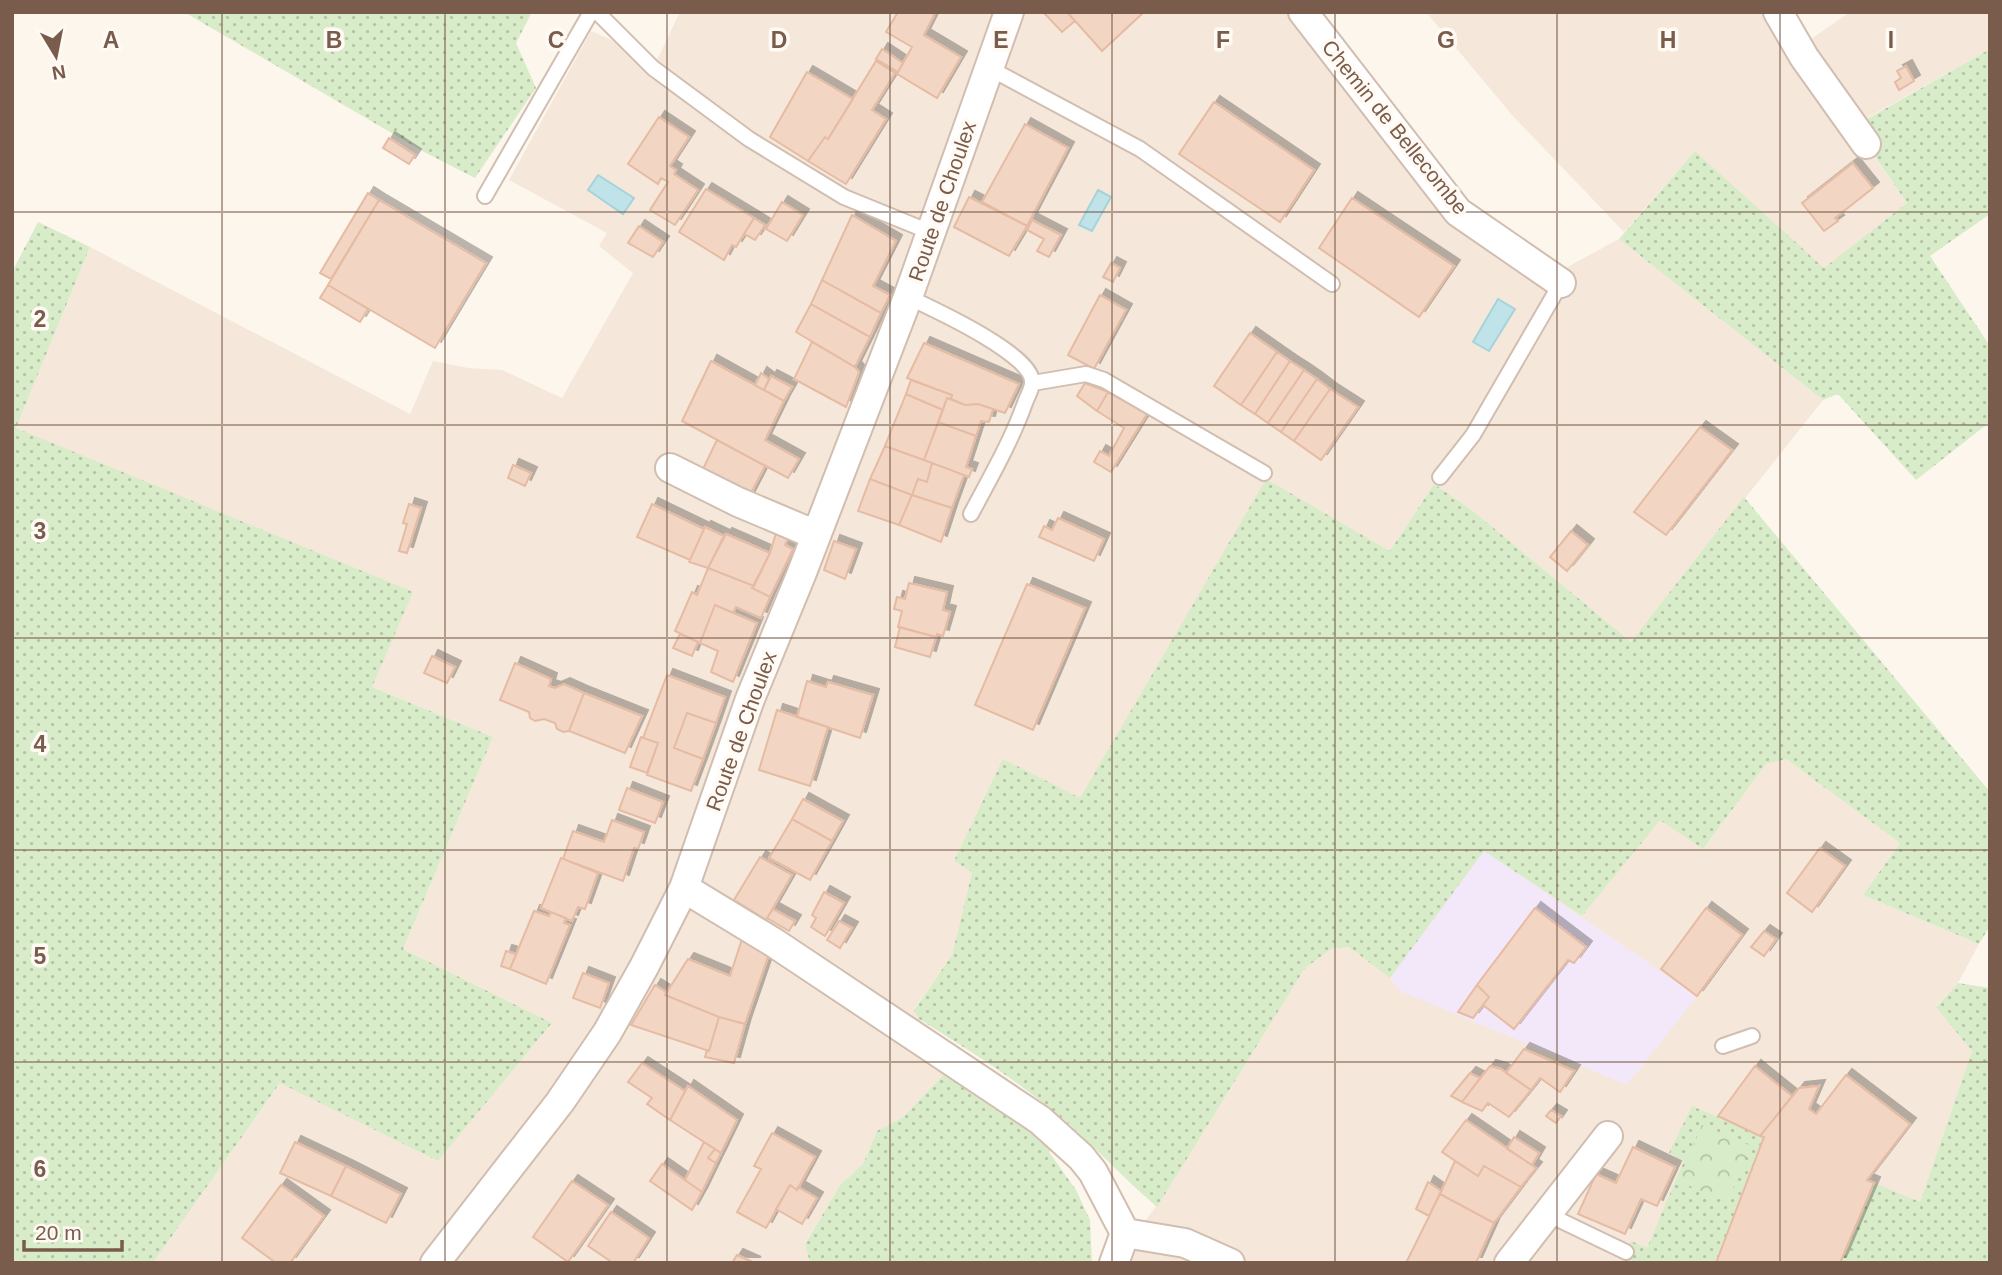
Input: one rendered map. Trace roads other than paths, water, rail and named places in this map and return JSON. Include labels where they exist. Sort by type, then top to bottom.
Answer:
[{"type":"street","name":"Route de Choulex","points":[[435,1263],[560,1102],[607,1033],[684,888],[750,699],[908,297],[1009,12]]},
{"type":"street","name":"Chemin de Bellecombe","points":[[1303,12],[1458,212],[1561,283]]},
{"type":"street","points":[[1778,12],[1804,57],[1866,144]]},
{"type":"street","points":[[670,468],[738,502],[816,535]]},
{"type":"street","points":[[684,888],[773,942],[1040,1120],[1082,1157],[1093,1172],[1125,1233],[1114,1263]]},
{"type":"street","points":[[1509,1263],[1608,1136]]},
{"type":"street","points":[[1125,1233],[1185,1243],[1230,1263]]},
{"type":"lane","points":[[485,195],[590,12]]},
{"type":"lane","points":[[597,12],[653,68],[749,139],[844,197],[930,232]]},
{"type":"lane","points":[[989,68],[1140,149],[1332,284]]},
{"type":"lane","points":[[1440,477],[1473,435],[1561,283]]},
{"type":"lane","points":[[908,297],[957,320],[1003,348],[1030,374],[1032,383],[1019,419],[971,514]]},
{"type":"lane","points":[[1032,383],[1086,374],[1104,380],[1264,472]]},
{"type":"lane","points":[[1723,1046],[1752,1036]]},
{"type":"lane","points":[[1547,1214],[1626,1252]]},
{"type":"water","points":[[598,175],[634,198],[623,214],[588,190]]},
{"type":"water","points":[[1098,190],[1111,197],[1092,231],[1079,225]]},
{"type":"water","points":[[1498,299],[1515,309],[1489,351],[1473,342]]}]
